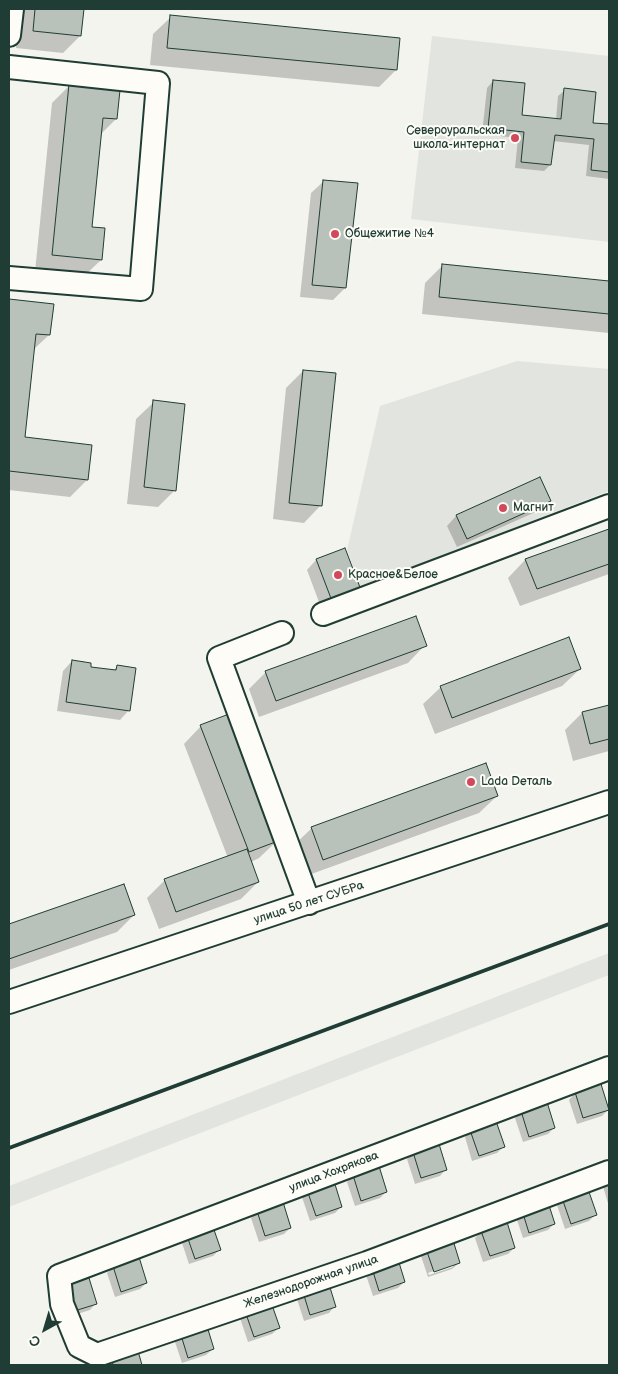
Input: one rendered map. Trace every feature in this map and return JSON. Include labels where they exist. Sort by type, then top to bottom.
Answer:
[{"type":"street","points":[[9,35],[12,9]]},
{"type":"street","points":[[9,67],[158,84],[141,289],[9,278]]},
{"type":"street","points":[[323,614],[609,506]]},
{"type":"street","points":[[282,633],[219,658],[309,903]]},
{"type":"street","name":"улица 50 лет СУБРа","points":[[9,1002],[609,802]]},
{"type":"street","name":"улица Хохрякова","points":[[59,1276],[609,1068]]},
{"type":"street","name":"Железнодорожная улица","points":[[59,1276],[62,1304],[79,1346],[97,1355],[367,1264],[609,1172]]},
{"type":"shaded area","name":"Североуральская школа-интернат","points":[[432,36],[609,56],[609,242],[411,219]]},
{"type":"shaded area","points":[[517,361],[609,369],[609,491],[360,587],[347,550],[380,406]]},
{"type":"shaded area","points":[[609,953],[609,975],[9,1207],[9,1186]]},
{"type":"building","points":[[35,9],[84,9],[81,36],[33,31]]},
{"type":"building","points":[[170,15],[400,38],[397,70],[167,48]]},
{"type":"building","points":[[493,80],[525,83],[522,115],[561,119],[564,88],[596,92],[593,123],[609,124],[609,172],[591,170],[594,139],[555,135],[551,165],[521,162],[524,132],[488,128]]},
{"type":"building","points":[[69,84],[120,90],[117,119],[103,118],[92,227],[105,228],[102,260],[52,255]]},
{"type":"building","name":"Общежитие №4","points":[[323,180],[358,183],[346,288],[312,285]]},
{"type":"building","points":[[442,264],[609,281],[609,314],[439,297]]},
{"type":"building","points":[[9,299],[54,304],[50,335],[36,334],[25,437],[92,445],[88,480],[9,471]]},
{"type":"building","points":[[303,370],[336,373],[322,506],[289,503]]},
{"type":"building","points":[[153,400],[185,404],[176,491],[144,487]]},
{"type":"building","name":"Магнит","points":[[540,477],[551,501],[467,539],[456,515]]},
{"type":"building","points":[[609,529],[609,564],[537,589],[525,559]]},
{"type":"building","name":"Красное&Белое","points":[[345,548],[361,590],[332,601],[316,559]]},
{"type":"building","points":[[416,616],[427,646],[276,701],[265,671]]},
{"type":"building","points":[[569,637],[581,669],[452,718],[440,686]]},
{"type":"building","points":[[72,660],[91,663],[91,667],[116,670],[117,665],[136,668],[130,711],[66,702]]},
{"type":"building","points":[[609,705],[609,739],[590,744],[582,712]]},
{"type":"building","points":[[229,714],[278,841],[249,852],[200,725]]},
{"type":"building","points":[[486,763],[498,796],[323,860],[311,827]]},
{"type":"building","points":[[247,849],[259,882],[176,912],[164,879]]},
{"type":"building","points":[[124,884],[135,915],[9,959],[9,924]]},
{"type":"building","points":[[601,1084],[609,1110],[583,1118],[575,1092]]},
{"type":"building","points":[[547,1102],[555,1128],[529,1137],[521,1111]]},
{"type":"building","points":[[496,1121],[505,1147],[479,1156],[470,1130]]},
{"type":"building","points":[[439,1144],[447,1170],[421,1178],[413,1152]]},
{"type":"building","points":[[379,1166],[387,1192],[361,1201],[353,1175]]},
{"type":"building","points":[[334,1181],[342,1207],[316,1216],[307,1190]]},
{"type":"building","points":[[588,1189],[597,1215],[571,1224],[562,1198]]},
{"type":"building","points":[[547,1199],[555,1224],[529,1233],[521,1207]]},
{"type":"building","points":[[283,1202],[291,1228],[265,1236],[257,1211]]},
{"type":"building","points":[[507,1222],[515,1248],[490,1256],[481,1231]]},
{"type":"building","points":[[212,1224],[221,1250],[195,1259],[186,1233]]},
{"type":"building","points":[[452,1237],[460,1263],[434,1272],[425,1246]]},
{"type":"building","points":[[397,1256],[405,1282],[379,1291],[371,1265]]},
{"type":"building","points":[[139,1257],[147,1283],[121,1292],[113,1266]]},
{"type":"building","points":[[89,1278],[97,1304],[71,1312],[63,1286]]},
{"type":"building","points":[[328,1281],[336,1307],[310,1315],[302,1289]]},
{"type":"building","points":[[271,1302],[280,1328],[254,1337],[245,1311]]},
{"type":"building","points":[[206,1323],[214,1349],[188,1358],[180,1332]]},
{"type":"building","points":[[138,1351],[142,1365],[113,1365],[112,1360]]},
{"type":"railway","points":[[9,1148],[609,924]]},
{"type":"place","name":"Североуральская школа-интернат","points":[[515,138]]},
{"type":"place","name":"Общежитие №4","points":[[335,234]]},
{"type":"place","name":"Магнит","points":[[503,508]]},
{"type":"place","name":"Красное&Белое","points":[[338,575]]},
{"type":"place","name":"Lada Dеталь","points":[[471,782]]}]
